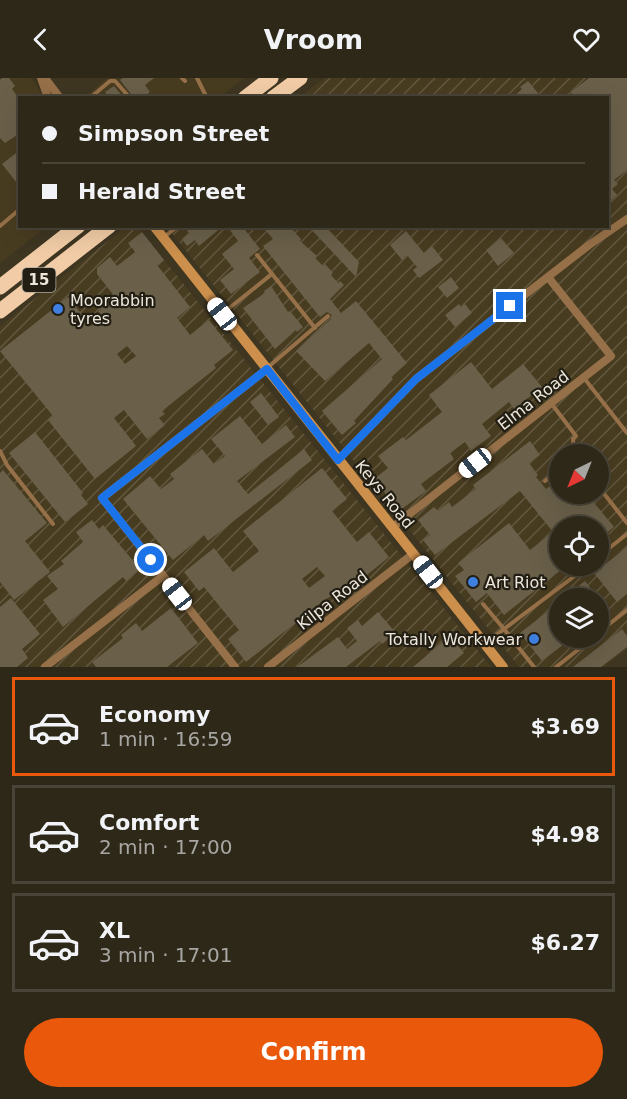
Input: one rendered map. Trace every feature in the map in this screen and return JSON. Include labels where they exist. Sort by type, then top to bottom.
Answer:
[{"type":"highway","points":[[248,96],[270,78]]},
{"type":"highway","points":[[276,96],[300,78]]},
{"type":"highway","name":"15","points":[[0,287],[77,228]]},
{"type":"highway","name":"15","points":[[0,311],[106,228]]},
{"type":"street","points":[[43,78],[48,96]]},
{"type":"street","points":[[43,78],[58,96]]},
{"type":"street","points":[[338,460],[416,379],[589,245],[627,219]]},
{"type":"street","name":"Keys Road","points":[[156,228],[503,667]]},
{"type":"street","name":"Elma Road","points":[[393,527],[611,356],[548,277]]},
{"type":"street","points":[[235,667],[102,498],[267,369]]},
{"type":"street","name":"Kilpa Road","points":[[268,667],[413,554]]},
{"type":"street","points":[[45,667],[163,576]]},
{"type":"lane","points":[[197,78],[206,96]]},
{"type":"lane","points":[[92,96],[110,81],[115,81],[128,96]]},
{"type":"lane","points":[[0,226],[18,211]]},
{"type":"lane","points":[[163,238],[176,228]]},
{"type":"lane","points":[[257,255],[315,328]]},
{"type":"lane","points":[[222,314],[272,274]]},
{"type":"lane","points":[[267,369],[328,316]]},
{"type":"lane","points":[[584,377],[627,433]]},
{"type":"lane","points":[[550,403],[576,436],[573,439],[573,444]]},
{"type":"lane","points":[[0,451],[6,465],[53,524]]},
{"type":"lane","points":[[545,481],[549,478]]},
{"type":"lane","points":[[609,500],[627,523]]},
{"type":"lane","points":[[609,548],[627,534]]},
{"type":"lane","points":[[485,645],[575,576]]},
{"type":"lane","points":[[483,604],[534,667]]},
{"type":"lane","points":[[609,624],[627,610]]},
{"type":"lane","points":[[556,667],[580,648]]},
{"type":"shaded area","points":[[0,78],[31,78],[43,96],[18,96],[18,228],[45,228],[0,263]]},
{"type":"shaded area","points":[[107,78],[244,78],[221,96],[86,96]]},
{"type":"shaded area","points":[[325,78],[627,78],[627,649],[604,667],[519,667],[168,228],[609,228],[609,96],[301,96]]},
{"type":"shaded area","points":[[124,228],[141,231],[491,667],[0,667],[0,326]]},
{"type":"building","points":[[9,78],[15,86],[12,89],[18,97],[18,134],[5,143],[0,138],[0,80]]},
{"type":"building","points":[[123,78],[154,78],[145,85],[150,92],[145,96],[132,96],[120,80]]},
{"type":"building","points":[[589,78],[627,78],[627,170],[614,180],[618,184],[612,189],[617,195],[609,202],[609,96],[573,96],[571,92]]},
{"type":"building","points":[[528,81],[540,96],[514,96],[522,89],[520,87]]},
{"type":"building","points":[[114,86],[122,96],[108,96],[105,92]]},
{"type":"building","points":[[18,152],[18,184],[2,164]]},
{"type":"building","points":[[191,228],[221,228],[199,246],[195,240],[187,246],[182,239],[189,233],[187,231]]},
{"type":"building","points":[[228,228],[244,228],[260,249],[249,258],[260,272],[231,294],[220,280],[234,269],[222,254],[238,241]]},
{"type":"building","points":[[264,228],[292,229],[301,239],[300,241],[317,256],[315,258],[333,273],[331,275],[338,283],[340,281],[344,285],[330,299],[341,313],[356,301],[407,363],[391,377],[393,379],[354,421],[356,423],[342,435],[322,411],[382,359],[369,343],[325,381],[296,351],[331,319],[332,315],[327,312],[320,317],[263,246],[273,239]]},
{"type":"building","points":[[310,228],[327,228],[359,262],[356,277]]},
{"type":"building","points":[[406,231],[424,253],[432,246],[443,260],[419,278],[413,270],[417,267],[407,255],[402,260],[390,245]]},
{"type":"building","points":[[142,232],[164,260],[157,265],[190,307],[177,318],[190,335],[209,320],[233,350],[214,365],[216,368],[162,411],[165,414],[159,418],[165,425],[147,439],[124,410],[114,418],[136,446],[95,479],[48,420],[53,416],[0,351],[68,297],[91,326],[103,317],[98,311],[115,297],[97,274],[97,268],[110,257],[117,266],[135,252],[128,243]],"holes":[[[127,346],[136,356],[125,364],[117,354]]]},
{"type":"building","points":[[501,238],[514,253],[498,266],[486,250]]},
{"type":"building","points":[[451,277],[459,288],[447,298],[438,287]]},
{"type":"building","points":[[271,286],[288,312],[290,311],[303,327],[297,332],[296,330],[275,349],[243,308]]},
{"type":"building","points":[[459,304],[461,307],[465,304],[472,313],[455,327],[445,315]]},
{"type":"building","points":[[471,362],[492,389],[523,364],[542,387],[514,409],[509,402],[482,424],[491,436],[471,451],[465,442],[450,453],[454,459],[421,484],[426,491],[399,511],[374,479],[388,468],[378,456],[403,437],[406,440],[442,412],[429,395]]},
{"type":"building","points":[[261,393],[279,417],[268,425],[250,402]]},
{"type":"building","points":[[240,416],[262,444],[286,425],[295,437],[237,481],[248,494],[304,449],[312,460],[208,541],[204,535],[173,560],[123,499],[150,476],[161,489],[174,479],[170,474],[202,449],[214,464],[225,456],[211,439]]},
{"type":"building","points":[[35,432],[83,493],[81,495],[88,504],[65,522],[9,453]]},
{"type":"building","points":[[530,441],[540,455],[529,463],[538,475],[536,477],[546,489],[549,487],[549,504],[595,504],[605,516],[549,516],[549,527],[520,491],[435,555],[423,540],[430,535],[418,520],[434,507],[438,511],[449,502],[452,507],[476,489],[473,485]]},
{"type":"building","points":[[322,468],[347,499],[332,511],[357,542],[369,532],[389,557],[341,596],[338,592],[323,601],[246,662],[228,639],[239,630],[204,587],[199,591],[184,572],[214,548],[233,572],[259,551],[243,531]],"holes":[[[317,567],[325,576],[309,588],[302,579]]]},
{"type":"building","points":[[3,470],[47,523],[25,541],[50,572],[14,600],[0,582],[0,473]]},
{"type":"building","points":[[92,520],[99,529],[103,525],[140,569],[126,581],[123,577],[63,627],[43,600],[58,589],[47,576],[64,564],[61,561],[83,542],[76,532]]},
{"type":"building","points":[[609,521],[614,527],[609,531]]},
{"type":"building","points":[[509,523],[530,550],[549,535],[549,576],[553,576],[504,615],[487,593],[476,602],[455,576],[464,570],[458,563]]},
{"type":"building","points":[[627,547],[627,594],[617,602],[609,592],[609,588],[606,588],[596,576],[609,576],[609,561]]},
{"type":"building","points":[[585,581],[590,588],[576,588]]},
{"type":"building","points":[[11,598],[40,634],[22,649],[28,658],[17,667],[0,667],[0,607]]},
{"type":"building","points":[[171,608],[198,643],[167,667],[96,667],[92,662],[123,638],[121,635],[136,623],[142,631]]},
{"type":"building","points":[[549,611],[549,648],[559,648],[542,661],[520,633]]},
{"type":"building","points":[[378,612],[396,633],[382,644],[380,641],[346,667],[297,667],[338,637],[347,649],[357,641],[347,628],[358,620],[362,626]]},
{"type":"building","points":[[622,629],[627,636],[627,647],[601,667],[573,667],[598,648],[609,648],[609,639]]},
{"type":"building","points":[[450,636],[464,653],[447,667],[413,667]]},
{"type":"place","name":"Moorabbin tyres","points":[[58,309]]},
{"type":"place","name":"Art Riot","points":[[473,582]]},
{"type":"place","name":"Totally Workwear","points":[[534,639]]},
{"type":"route","points":[[151,560],[102,498],[267,369],[338,460],[416,379],[510,306]]}]
